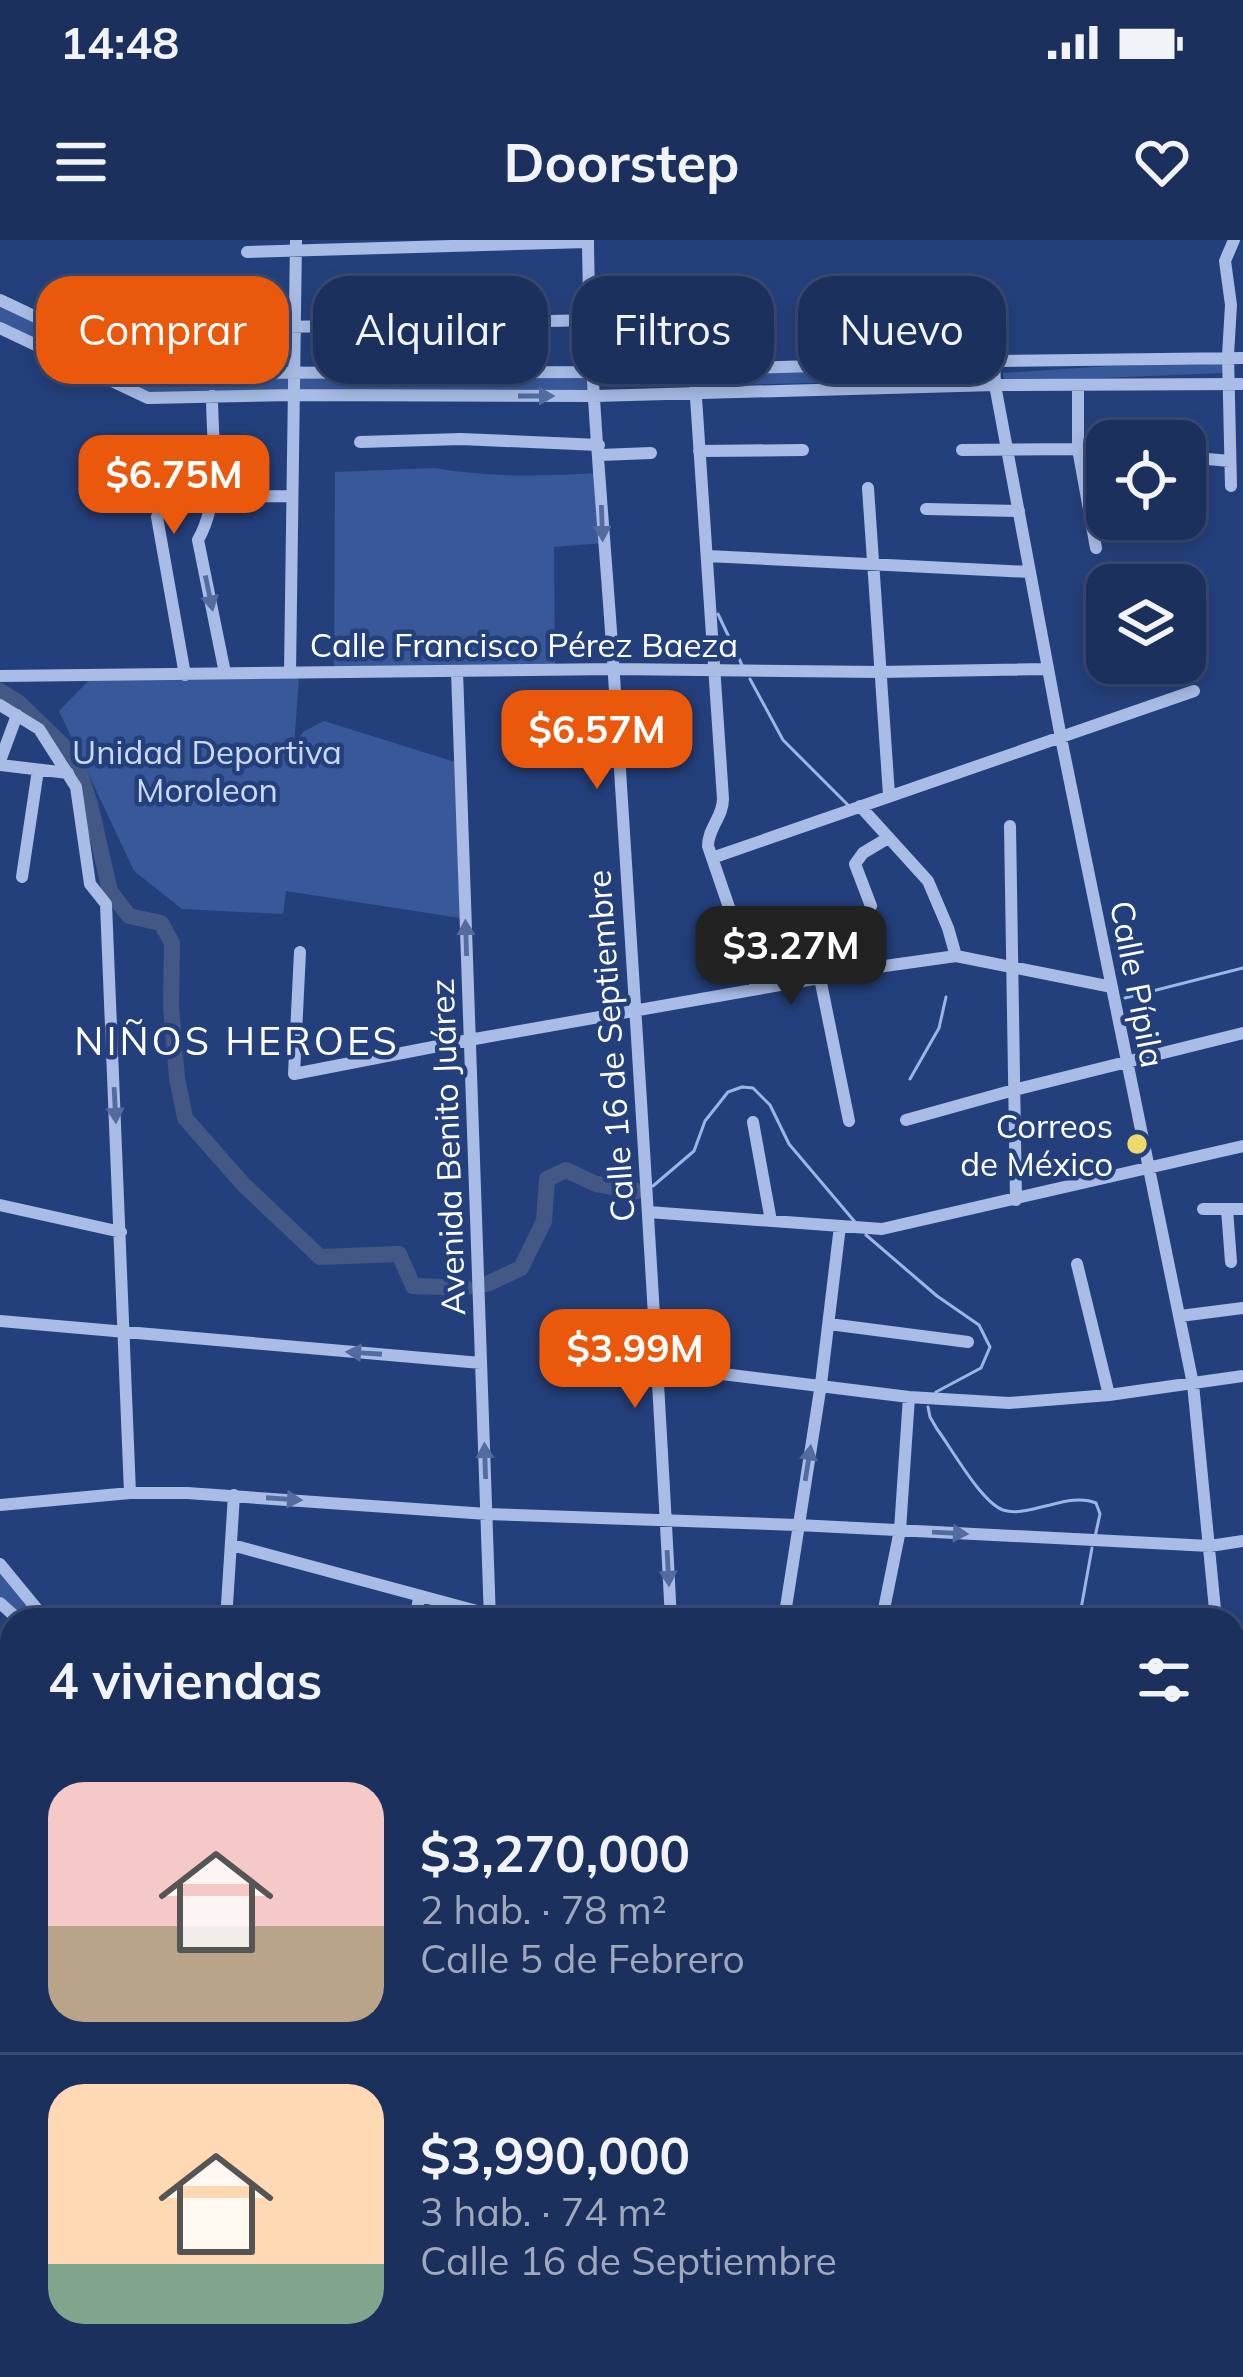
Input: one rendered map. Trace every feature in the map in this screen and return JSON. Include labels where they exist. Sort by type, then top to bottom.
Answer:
[{"type":"street","points":[[1231,486],[1236,358],[1225,261],[1234,240]]},
{"type":"street","points":[[247,252],[295,245],[590,241]]},
{"type":"street","points":[[590,241],[590,276]]},
{"type":"street","points":[[590,241],[592,276]]},
{"type":"street","points":[[290,673],[295,245]]},
{"type":"street","points":[[0,300],[154,373],[572,372]]},
{"type":"street","points":[[22,311],[6,331],[148,398],[695,395],[1236,384]]},
{"type":"street","points":[[289,328],[572,321]]},
{"type":"street","points":[[1006,361],[1236,358]]},
{"type":"street","name":"Calle 16 de Septiembre","points":[[596,384],[670,1608]]},
{"type":"street","points":[[695,384],[723,805],[708,846],[757,989]]},
{"type":"street","points":[[1078,385],[1078,449],[1096,548]]},
{"type":"street","name":"Calle Pípila","points":[[995,386],[1047,669],[1193,1384],[1215,1608]]},
{"type":"street","points":[[212,396],[212,496],[209,520],[198,540],[225,673]]},
{"type":"street","points":[[359,442],[461,439],[651,453]]},
{"type":"street","points":[[699,451],[803,450]]},
{"type":"street","points":[[962,450],[1086,450]]},
{"type":"street","points":[[1206,458],[1230,460]]},
{"type":"street","points":[[868,488],[889,795]]},
{"type":"street","points":[[184,675],[157,517],[164,497],[291,496]]},
{"type":"street","points":[[926,509],[1019,511]]},
{"type":"street","points":[[706,556],[1030,572]]},
{"type":"street","name":"Calle Francisco Pérez Baeza","points":[[0,676],[1047,669]]},
{"type":"street","name":"Avenida Benito Juárez","points":[[457,671],[489,1608]]},
{"type":"street","points":[[712,858],[1194,691]]},
{"type":"street","points":[[0,705],[39,728],[76,787],[90,884],[106,904],[130,1493]]},
{"type":"street","points":[[17,715],[0,763],[68,773]]},
{"type":"street","points":[[22,877],[38,770]]},
{"type":"street","points":[[860,806],[928,881],[956,956]]},
{"type":"street","points":[[1010,826],[1016,1200]]},
{"type":"street","points":[[871,906],[855,864],[863,853],[889,838]]},
{"type":"street","points":[[300,952],[294,1074],[835,973],[956,956],[1112,986]]},
{"type":"street","points":[[820,978],[849,1121]]},
{"type":"street","points":[[906,1120],[1243,1033]]},
{"type":"street","points":[[753,1122],[771,1221]]},
{"type":"street","points":[[648,1212],[874,1228],[1243,1146]]},
{"type":"street","points":[[0,1205],[121,1232]]},
{"type":"street","points":[[1203,1209],[1243,1209]]},
{"type":"street","points":[[1227,1209],[1231,1262]]},
{"type":"street","points":[[786,1608],[847,1226]]},
{"type":"street","points":[[1077,1264],[1109,1395]]},
{"type":"street","points":[[1180,1316],[1243,1308]]},
{"type":"street","points":[[0,1321],[481,1363]]},
{"type":"street","points":[[829,1324],[968,1342]]},
{"type":"street","points":[[657,1366],[909,1397],[1009,1403],[1243,1376]]},
{"type":"street","points":[[884,1608],[901,1530],[909,1397]]},
{"type":"street","points":[[0,1505],[130,1493],[234,1495],[487,1514],[1210,1546],[1243,1541]]},
{"type":"street","points":[[227,1608],[234,1495]]},
{"type":"street","points":[[232,1545],[456,1608]]},
{"type":"street","points":[[0,1564],[36,1608]]},
{"type":"street","points":[[417,1608],[419,1598]]},
{"type":"green space","points":[[0,301],[36,318],[36,344],[0,327]]},
{"type":"green space","points":[[1223,364],[1223,373],[1006,382],[1006,373]]},
{"type":"green space","points":[[798,371],[798,383],[774,384],[774,372]]},
{"type":"green space","points":[[548,372],[572,372],[572,384],[594,384],[595,396],[149,397],[121,384],[289,384],[289,373],[313,373],[313,384],[548,384]]},
{"type":"green space","points":[[435,468],[497,475],[601,473],[603,543],[554,547],[555,670],[334,672],[335,472]]},
{"type":"green space","name":"Unidad Deportiva Moroleon","points":[[299,677],[294,746],[303,732],[324,721],[455,762],[460,918],[286,891],[283,914],[182,909],[134,871],[59,711],[91,678]]},
{"type":"green space","points":[[0,1567],[32,1608],[13,1608],[0,1596]]},
{"type":"waterway","points":[[718,614],[742,665]]},
{"type":"waterway","points":[[750,679],[783,740],[848,805]]},
{"type":"waterway","points":[[0,691],[18,702],[74,756],[110,891],[129,916],[161,923],[172,943],[171,1006],[185,1118],[243,1184],[320,1257],[399,1254],[413,1286],[466,1288]]},
{"type":"waterway","points":[[1125,998],[1243,968]]},
{"type":"waterway","points":[[910,1079],[939,1028],[946,997]]},
{"type":"waterway","points":[[653,1186],[694,1151],[705,1121],[728,1092],[753,1088],[770,1105],[789,1144],[855,1222]]},
{"type":"waterway","points":[[487,1284],[521,1268],[544,1221],[547,1179],[566,1170],[596,1184],[637,1191]]},
{"type":"waterway","points":[[866,1235],[979,1325],[990,1347],[981,1368],[936,1392]]},
{"type":"waterway","points":[[928,1407],[959,1461],[994,1505],[1015,1512],[1091,1501],[1100,1514],[1095,1537]]},
{"type":"waterway","points":[[1081,1608],[1092,1548]]},
{"type":"place","name":"Correos de México","points":[[1137,1144]]},
{"type":"district","name":"NIÑOS HEROES","points":[[237,1040]]}]
